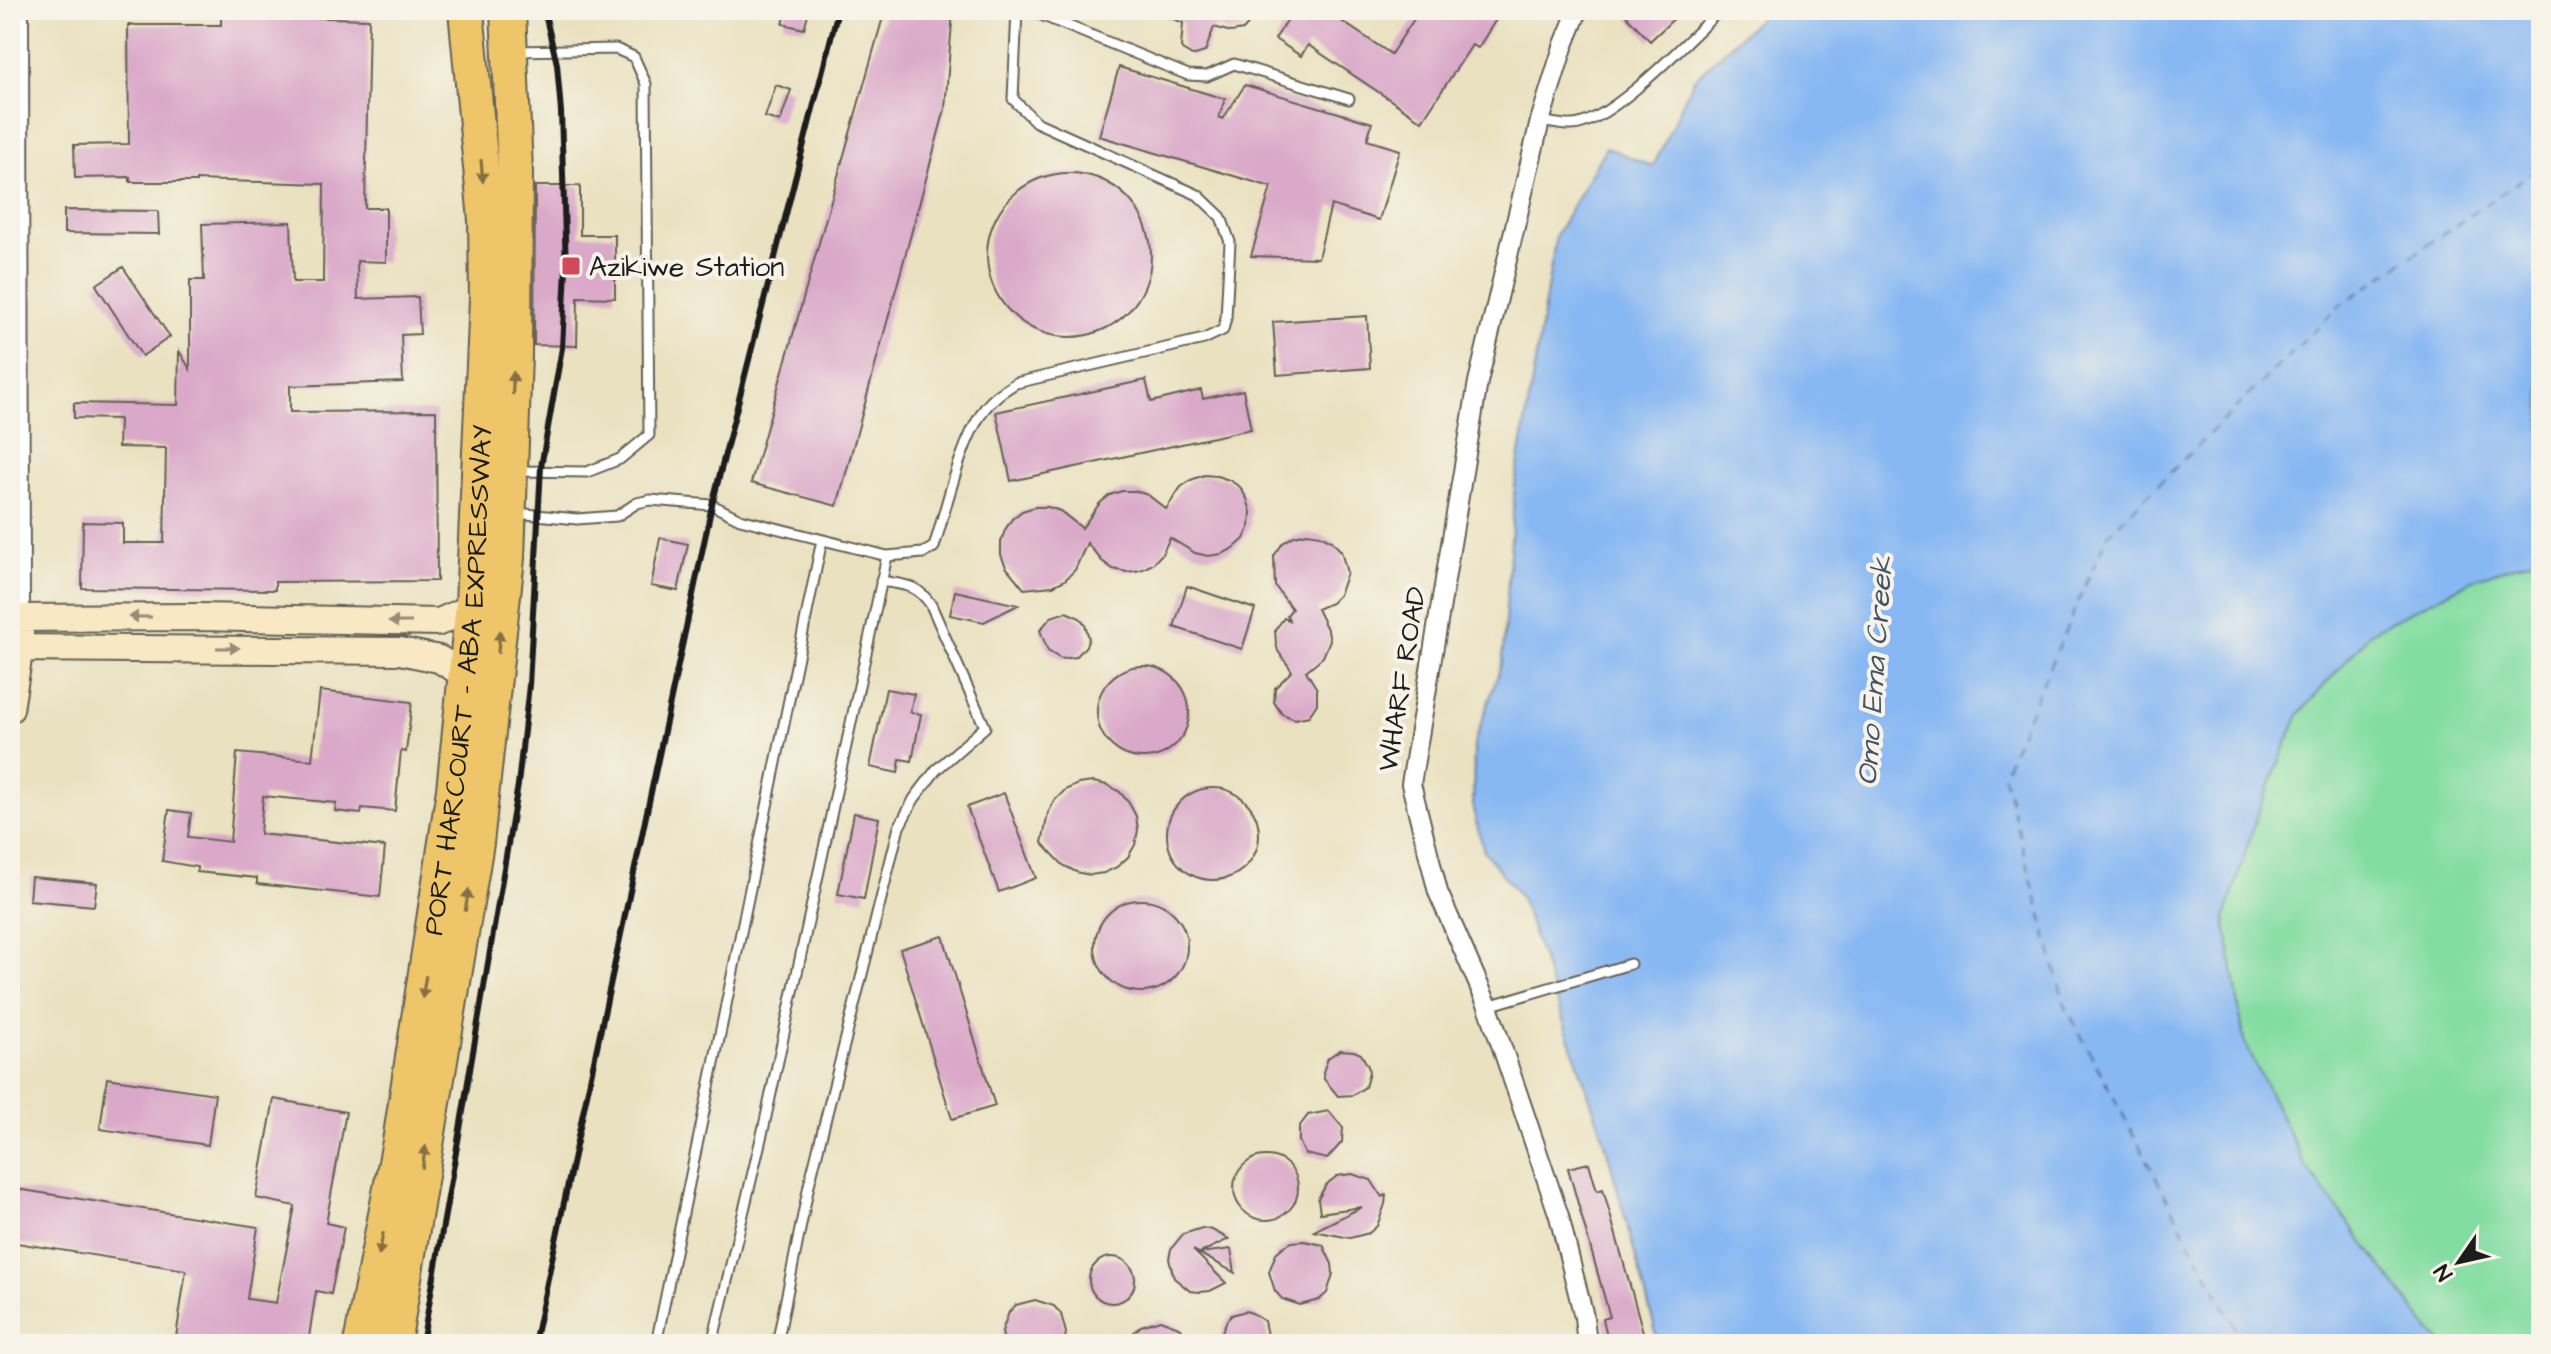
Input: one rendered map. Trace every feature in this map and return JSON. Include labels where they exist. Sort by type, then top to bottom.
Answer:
[{"type":"highway","name":"PORT HARCOURT - ABA EXPRESSWAY","points":[[361,1344],[405,1111],[454,790],[473,604],[487,299],[486,220],[466,10]]},
{"type":"highway","points":[[476,107],[478,10]]},
{"type":"highway","name":"PORT HARCOURT - ABA EXPRESSWAY","points":[[393,1344],[476,843],[498,649],[511,471],[515,171],[510,26]]},
{"type":"street","name":"WHARF ROAD","points":[[1578,10],[1540,121],[1478,382],[1411,784],[1438,892],[1488,1006],[1559,1216],[1584,1317],[1587,1344]]},
{"type":"street","points":[[10,709],[15,647],[16,15]]},
{"type":"street","points":[[15,617],[439,622],[473,604]]},
{"type":"street","points":[[15,647],[400,651],[439,659],[465,675]]},
{"type":"lane","points":[[509,512],[577,519],[617,516],[637,503],[650,500],[712,505],[740,519],[887,556],[923,553],[934,547],[968,441],[984,410],[998,394],[1016,383],[1204,339],[1223,330],[1230,242],[1221,217],[1198,195],[1036,122],[1013,99],[1017,10]]},
{"type":"lane","points":[[1029,10],[1188,75],[1207,76],[1234,64],[1349,99]]},
{"type":"lane","points":[[1540,121],[1573,126],[1595,117],[1653,73],[1720,10]]},
{"type":"lane","points":[[510,26],[616,49],[634,57],[646,84],[649,435],[620,459],[587,472],[511,471]]},
{"type":"lane","points":[[656,1344],[822,540]]},
{"type":"lane","points":[[712,1344],[764,1126],[887,556]]},
{"type":"lane","points":[[777,1344],[809,1185],[899,827],[914,799],[936,770],[985,727],[931,605],[922,592],[909,586],[881,581]]},
{"type":"lane","points":[[1488,1006],[1630,964]]},
{"type":"green space","points":[[2541,557],[2541,1344],[2444,1344],[2431,1332],[2304,1164],[2244,1041],[2225,918],[2257,815],[2299,714],[2372,631],[2476,578]]},
{"type":"water","name":"Omo Ema Creek","points":[[1768,10],[2541,10],[2541,557],[2476,578],[2372,631],[2299,714],[2257,815],[2225,918],[2244,1041],[2304,1164],[2431,1332],[2444,1344],[1659,1344],[1604,1139],[1521,898],[1484,851],[1473,810],[1474,744],[1502,662],[1515,485],[1556,235],[1606,147],[1653,167],[1694,79]]},
{"type":"building","points":[[787,10],[809,10],[804,29],[783,24]]},
{"type":"building","points":[[885,10],[953,10],[945,109],[837,506],[751,483]]},
{"type":"building","points":[[1152,10],[1261,10],[1243,30],[1231,32],[1214,27],[1205,52],[1192,56],[1181,47],[1183,23]]},
{"type":"building","points":[[1294,10],[1325,10],[1391,54],[1420,10],[1502,10],[1478,48],[1472,45],[1422,121],[1308,45],[1301,56],[1275,39]]},
{"type":"building","points":[[1621,10],[1683,10],[1650,41]]},
{"type":"building","points":[[221,15],[369,19],[365,208],[386,208],[386,262],[357,261],[358,299],[418,297],[420,334],[401,335],[403,382],[290,386],[290,412],[436,411],[437,581],[275,582],[275,590],[82,588],[83,522],[123,523],[123,543],[164,543],[166,448],[118,447],[119,419],[74,418],[74,403],[178,405],[179,351],[190,369],[190,280],[204,280],[202,224],[291,222],[293,282],[323,282],[324,184],[196,180],[130,182],[130,177],[75,178],[74,145],[129,144],[128,25],[221,25]]},
{"type":"building","points":[[1119,67],[1225,99],[1219,117],[1223,119],[1245,85],[1372,123],[1367,140],[1400,150],[1379,220],[1331,205],[1318,258],[1251,256],[1271,187],[1099,136]]},
{"type":"building","points":[[776,85],[791,90],[780,122],[765,117]]},
{"type":"building","points":[[1069,173],[1100,179],[1127,197],[1145,224],[1151,255],[1145,286],[1127,313],[1100,331],[1069,337],[1038,331],[1011,313],[993,286],[987,255],[993,224],[1011,197],[1038,179]]},
{"type":"building","name":"Azikiwe Station","points":[[535,186],[580,186],[580,235],[615,235],[615,298],[578,297],[577,346],[534,345]]},
{"type":"building","points":[[64,210],[158,211],[159,234],[64,233]]},
{"type":"building","points":[[123,267],[170,337],[142,356],[96,285]]},
{"type":"building","points":[[1367,316],[1370,368],[1277,375],[1273,322]]},
{"type":"building","points":[[1146,380],[1151,402],[1201,390],[1203,399],[1243,390],[1251,429],[1011,481],[996,412]]},
{"type":"building","points":[[1204,475],[1229,480],[1240,487],[1251,512],[1250,526],[1244,539],[1222,554],[1208,556],[1195,553],[1170,538],[1153,564],[1127,572],[1113,569],[1087,543],[1075,570],[1065,580],[1053,586],[1024,589],[1006,567],[1001,555],[1001,542],[1012,519],[1022,511],[1048,507],[1060,511],[1082,528],[1100,503],[1110,495],[1135,491],[1148,495],[1166,509],[1181,487]]},
{"type":"building","points":[[1307,533],[1332,541],[1341,551],[1347,573],[1339,595],[1331,603],[1317,609],[1330,640],[1323,657],[1306,671],[1317,689],[1317,704],[1309,716],[1295,719],[1282,714],[1274,702],[1275,688],[1292,671],[1278,651],[1275,630],[1284,618],[1289,620],[1287,615],[1292,609],[1275,586],[1274,556],[1283,543]]},
{"type":"building","points":[[660,538],[688,544],[678,591],[651,586]]},
{"type":"building","points":[[1187,586],[1255,609],[1242,649],[1174,627]]},
{"type":"building","points":[[955,591],[1018,605],[984,622],[950,615]]},
{"type":"building","points":[[1066,612],[1080,618],[1089,639],[1076,657],[1061,659],[1048,651],[1040,630],[1051,617]]},
{"type":"building","points":[[1143,666],[1161,670],[1175,680],[1185,694],[1189,712],[1185,730],[1175,744],[1161,754],[1143,758],[1125,754],[1111,744],[1101,730],[1097,712],[1101,694],[1111,680],[1125,670]]},
{"type":"building","points":[[886,689],[914,694],[910,712],[921,714],[912,761],[900,759],[898,773],[870,767]]},
{"type":"building","points":[[320,691],[412,702],[406,752],[401,751],[395,811],[362,808],[361,814],[335,811],[336,803],[263,796],[260,834],[385,847],[380,897],[257,884],[257,878],[197,872],[197,867],[162,861],[169,810],[191,813],[188,837],[230,842],[237,753],[312,760]]},
{"type":"building","points":[[1093,782],[1120,792],[1136,816],[1138,830],[1128,857],[1117,867],[1090,875],[1063,865],[1042,843],[1048,813],[1055,800],[1065,790]]},
{"type":"building","points":[[1213,788],[1231,792],[1245,802],[1255,816],[1259,834],[1255,852],[1245,866],[1231,876],[1213,880],[1195,876],[1181,866],[1171,852],[1167,834],[1171,816],[1181,802],[1195,792]]},
{"type":"building","points":[[1004,793],[1036,878],[999,892],[967,807]]},
{"type":"building","points":[[854,813],[879,818],[864,899],[838,894]]},
{"type":"building","points":[[31,877],[97,883],[94,906],[29,900]]},
{"type":"building","points":[[1141,900],[1159,904],[1173,914],[1183,928],[1187,946],[1183,964],[1173,978],[1159,988],[1141,992],[1123,988],[1109,978],[1099,964],[1095,946],[1099,928],[1109,914],[1123,904]]},
{"type":"building","points":[[943,936],[995,1106],[952,1119],[900,949]]},
{"type":"building","points":[[1340,1050],[1361,1054],[1368,1066],[1365,1087],[1353,1095],[1338,1096],[1324,1079],[1328,1058]]},
{"type":"building","points":[[107,1078],[215,1094],[208,1145],[100,1129]]},
{"type":"building","points":[[274,1099],[346,1112],[326,1223],[344,1227],[331,1294],[316,1291],[308,1344],[175,1344],[186,1270],[10,1242],[10,1188],[258,1227],[247,1299],[276,1303],[295,1206],[256,1198]]},
{"type":"building","points":[[1329,1111],[1343,1128],[1342,1142],[1327,1159],[1305,1154],[1299,1141],[1299,1127],[1308,1115]]},
{"type":"building","points":[[1266,1156],[1278,1158],[1289,1165],[1296,1176],[1296,1200],[1289,1211],[1278,1218],[1266,1220],[1254,1218],[1243,1211],[1236,1200],[1234,1188],[1236,1176],[1243,1165],[1254,1158]]},
{"type":"building","points":[[1589,1163],[1597,1191],[1603,1189],[1645,1339],[1626,1344],[1609,1344],[1603,1319],[1610,1317],[1568,1168]]},
{"type":"building","points":[[1352,1174],[1371,1180],[1382,1197],[1386,1195],[1377,1226],[1369,1233],[1350,1238],[1314,1231],[1362,1207],[1320,1213],[1318,1199],[1326,1185],[1337,1176]]},
{"type":"building","points":[[1202,1228],[1229,1239],[1200,1253],[1231,1249],[1235,1273],[1193,1250],[1226,1283],[1210,1291],[1190,1291],[1174,1278],[1169,1259],[1171,1249],[1183,1234]]},
{"type":"building","points":[[1292,1242],[1323,1245],[1333,1274],[1327,1293],[1319,1300],[1300,1305],[1282,1299],[1275,1291],[1269,1272],[1276,1253]]},
{"type":"building","points":[[1112,1257],[1128,1264],[1135,1280],[1128,1296],[1112,1303],[1096,1296],[1089,1280],[1096,1264]]},
{"type":"building","points":[[1035,1300],[1054,1306],[1061,1314],[1066,1333],[1064,1344],[1004,1344],[1002,1331],[1009,1312],[1016,1305]]},
{"type":"building","points":[[1245,1311],[1264,1321],[1266,1344],[1223,1344],[1221,1334],[1227,1320]]},
{"type":"building","points":[[1160,1320],[1179,1327],[1194,1344],[1121,1344],[1141,1326]]},
{"type":"ferry route","points":[[2244,1344],[2065,1005],[2003,773],[2108,534],[2338,307],[2541,166]]},
{"type":"railway","points":[[422,1344],[518,785],[529,685],[541,467],[562,348],[566,269],[561,112],[557,64],[544,10]]},
{"type":"railway","points":[[534,1344],[712,505],[838,10]]},
{"type":"place","name":"Azikiwe Station","points":[[571,266]]}]
